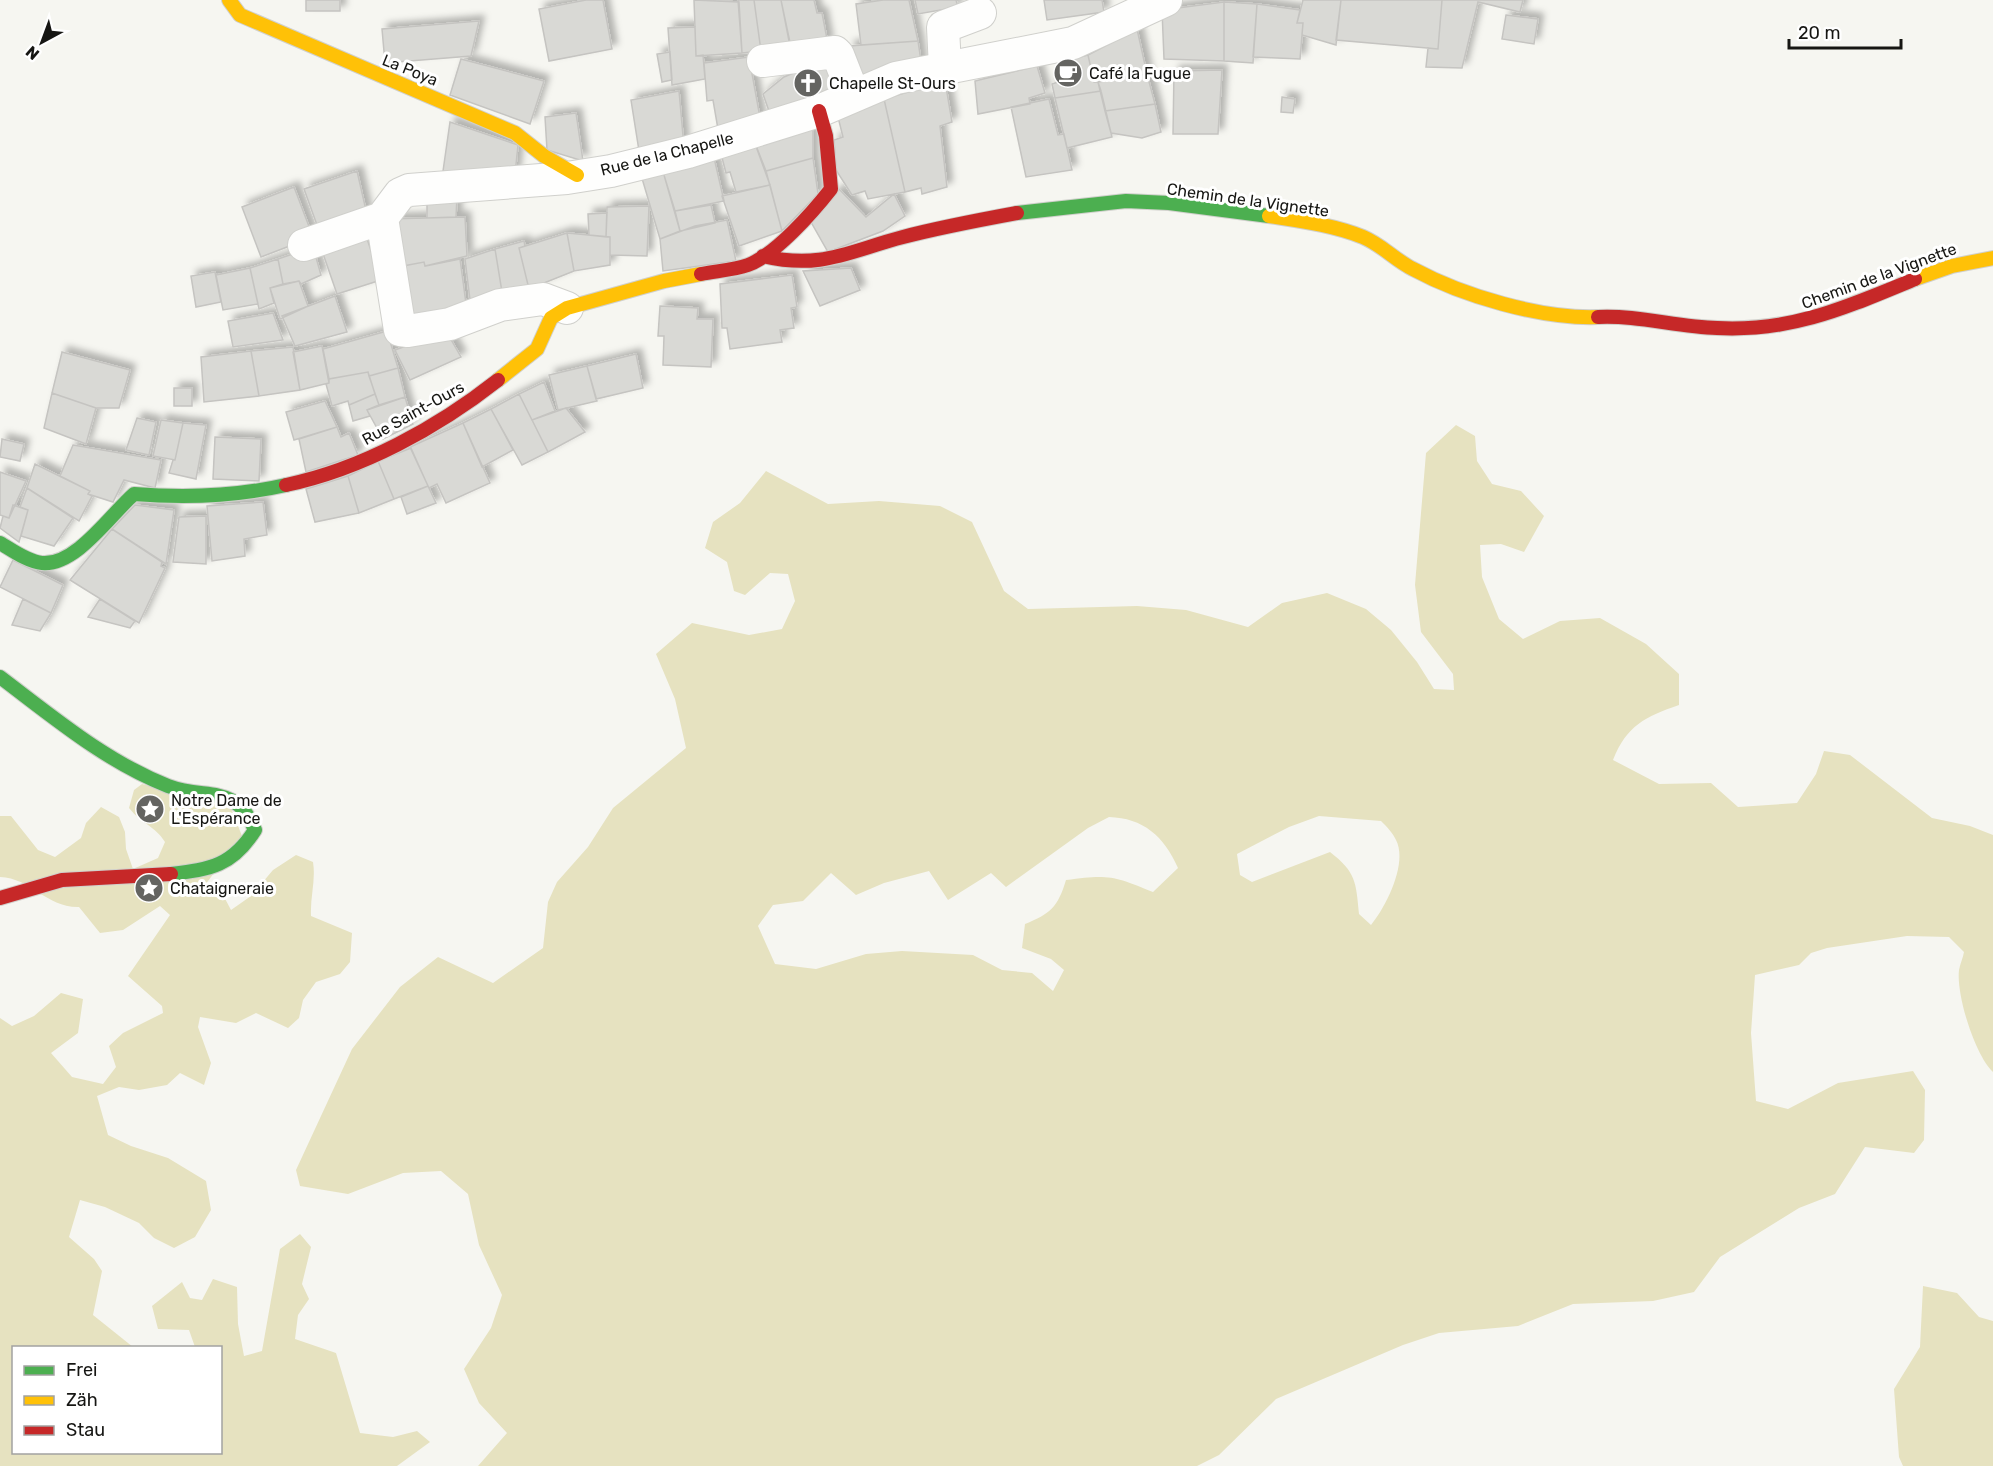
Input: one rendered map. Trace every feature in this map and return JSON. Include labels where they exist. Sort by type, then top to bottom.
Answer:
[{"type":"street","name":"La Poya","points":[[229,0],[240,15],[515,133],[544,156],[577,175]]},
{"type":"street","name":"Rue de la Chapelle","points":[[382,218],[400,194],[409,190],[611,171],[688,152],[819,111],[896,78],[1073,43],[1166,0]]},
{"type":"street","points":[[945,68],[943,27],[980,13]]},
{"type":"street","points":[[762,61],[835,52],[854,96]]},
{"type":"street","points":[[304,245],[382,218],[400,330],[408,331],[450,324],[500,305],[543,299],[567,308],[664,282],[748,265],[763,256],[810,216],[831,189],[826,136],[819,111]]},
{"type":"street","name":"Chemin de la Vignette","points":[[763,256],[779,261],[830,262],[902,237],[1035,210],[1128,201],[1194,206],[1320,225],[1367,238],[1410,267],[1462,292],[1518,308],[1582,317],[1628,317],[1728,330],[1793,325],[1833,314],[1936,272],[1978,258],[1993,258]]},
{"type":"street","name":"Rue Saint-Ours","points":[[0,543],[42,563],[65,557],[84,544],[104,521],[134,494],[159,496],[261,491],[324,477],[399,443],[465,406],[537,349],[552,318],[567,308]]},
{"type":"street","points":[[0,677],[83,741],[125,767],[173,788],[227,798],[246,809],[255,830],[249,844],[212,867],[161,875],[62,880],[0,898]]},
{"type":"shaded area","points":[[1456,425],[1475,436],[1477,461],[1492,484],[1521,491],[1544,516],[1524,552],[1501,544],[1480,545],[1482,577],[1499,619],[1523,639],[1560,621],[1600,618],[1646,644],[1679,674],[1679,705],[1638,724],[1624,738],[1613,760],[1659,784],[1711,783],[1738,807],[1797,803],[1816,774],[1824,751],[1850,755],[1932,818],[1970,826],[1993,835],[1993,1072],[1986,1064],[1974,1039],[1964,1009],[1959,970],[1964,952],[1949,937],[1907,936],[1827,948],[1811,953],[1799,965],[1755,975],[1751,1033],[1756,1101],[1788,1109],[1838,1083],[1913,1071],[1925,1090],[1924,1140],[1914,1153],[1865,1147],[1835,1194],[1799,1208],[1720,1257],[1694,1292],[1653,1301],[1573,1304],[1518,1326],[1439,1333],[1403,1345],[1276,1399],[1219,1455],[1197,1466],[478,1466],[507,1433],[479,1403],[464,1369],[491,1328],[502,1295],[479,1245],[468,1194],[441,1171],[403,1173],[348,1194],[300,1186],[296,1170],[352,1049],[400,987],[438,957],[493,983],[543,948],[548,902],[557,882],[588,847],[613,808],[686,748],[675,699],[656,654],[692,623],[749,635],[782,629],[795,601],[788,574],[770,573],[745,595],[734,591],[727,562],[705,548],[713,522],[740,503],[766,471],[828,504],[879,501],[940,506],[972,522],[1004,591],[1028,609],[1137,606],[1186,610],[1248,627],[1282,603],[1327,593],[1366,609],[1391,630],[1417,662],[1434,689],[1454,690],[1453,674],[1421,632],[1415,585],[1426,453]],"holes":[[[1319,816],[1381,821],[1396,840],[1399,860],[1394,884],[1371,925],[1359,914],[1357,894],[1350,872],[1330,852],[1252,882],[1240,875],[1237,854],[1289,827]],[[1109,817],[1132,821],[1151,831],[1166,847],[1178,868],[1153,892],[1111,878],[1092,877],[1066,880],[1060,897],[1052,908],[1041,917],[1025,924],[1022,948],[1051,959],[1064,970],[1053,991],[1032,973],[1002,970],[973,955],[902,951],[866,954],[816,969],[775,964],[758,926],[773,905],[803,901],[831,873],[856,895],[884,883],[929,871],[948,900],[991,873],[1006,887],[1088,828]]]},
{"type":"shaded area","points":[[142,784],[231,808],[242,836],[205,885],[221,891],[231,910],[251,896],[273,870],[296,855],[313,862],[311,916],[352,933],[350,962],[340,974],[316,982],[303,1000],[299,1018],[288,1028],[256,1013],[236,1023],[200,1017],[198,1027],[211,1063],[204,1085],[180,1073],[167,1085],[139,1090],[119,1087],[97,1096],[108,1135],[131,1146],[168,1158],[206,1181],[211,1210],[195,1237],[174,1248],[154,1238],[139,1223],[105,1207],[80,1200],[69,1237],[94,1259],[102,1271],[93,1315],[132,1346],[12,1346],[12,1454],[222,1454],[222,1346],[195,1346],[189,1330],[158,1329],[152,1306],[182,1282],[190,1298],[202,1300],[213,1279],[237,1287],[238,1324],[244,1356],[262,1351],[280,1249],[300,1234],[311,1247],[302,1284],[309,1299],[298,1315],[295,1339],[336,1353],[360,1433],[393,1437],[417,1431],[430,1442],[397,1466],[0,1466],[0,1018],[12,1026],[34,1016],[61,993],[83,999],[78,1033],[51,1053],[72,1077],[103,1084],[116,1067],[109,1046],[123,1033],[163,1013],[162,1006],[128,976],[170,915],[160,906],[123,930],[100,933],[79,907],[58,903],[21,882],[0,877],[0,816],[11,816],[38,850],[55,857],[81,838],[86,823],[101,807],[119,817],[125,832],[126,849],[133,869],[158,858],[165,842],[129,808],[134,790]]},
{"type":"shaded area","points":[[1923,1286],[1957,1293],[1979,1317],[1993,1321],[1993,1466],[1903,1466],[1899,1457],[1894,1389],[1920,1347]]},
{"type":"building","points":[[306,0],[340,0],[340,11],[306,11]]},
{"type":"building","points":[[586,0],[603,0],[612,49],[549,61],[539,9]]},
{"type":"building","points":[[694,0],[739,2],[742,53],[696,56]]},
{"type":"building","points":[[738,0],[754,0],[761,51],[742,53]]},
{"type":"building","points":[[754,0],[781,0],[791,47],[761,51]]},
{"type":"building","points":[[781,0],[814,0],[817,13],[822,13],[828,44],[791,51]]},
{"type":"building","points":[[883,0],[909,0],[918,41],[861,45],[856,4]]},
{"type":"building","points":[[915,0],[956,0],[958,7],[918,14]]},
{"type":"building","points":[[1044,0],[1102,0],[1104,12],[1047,20]]},
{"type":"building","points":[[1303,0],[1341,0],[1336,45],[1302,35],[1303,23],[1297,23]]},
{"type":"building","points":[[1341,0],[1442,0],[1438,49],[1336,40]]},
{"type":"building","points":[[1442,0],[1523,0],[1520,12],[1478,2],[1462,68],[1426,67],[1428,48],[1438,49]]},
{"type":"building","points":[[1224,2],[1224,61],[1164,59],[1162,10]]},
{"type":"building","points":[[1224,2],[1257,4],[1253,63],[1224,61]]},
{"type":"building","points":[[1257,4],[1300,10],[1297,23],[1303,23],[1300,59],[1253,57]]},
{"type":"building","points":[[1506,15],[1538,19],[1534,44],[1502,39]]},
{"type":"building","points":[[479,21],[471,56],[385,63],[382,29]]},
{"type":"building","points":[[695,27],[696,56],[703,55],[705,79],[672,85],[668,28]]},
{"type":"building","points":[[1137,29],[1147,74],[1094,82],[1088,55]]},
{"type":"building","points":[[918,41],[922,68],[856,83],[849,46]]},
{"type":"building","points":[[670,52],[672,80],[662,82],[657,54]]},
{"type":"building","points":[[1088,55],[1094,82],[1098,82],[1101,91],[1055,98],[1052,84],[1061,81],[1059,62]]},
{"type":"building","points":[[749,57],[761,123],[719,135],[713,100],[707,101],[704,63]]},
{"type":"building","name":"Chapelle St-Ours","points":[[829,58],[843,90],[770,114],[763,94],[784,77]]},
{"type":"building","points":[[461,59],[544,81],[530,124],[450,95]]},
{"type":"building","points":[[1037,66],[1045,93],[1029,98],[1030,104],[978,114],[975,81]]},
{"type":"building","points":[[1222,70],[1218,134],[1173,134],[1174,71]]},
{"type":"building","points":[[1147,74],[1155,104],[1105,111],[1098,82]]},
{"type":"building","points":[[945,81],[952,122],[940,126],[947,187],[922,194],[921,188],[905,192],[884,99]]},
{"type":"building","points":[[679,91],[684,147],[640,157],[631,100]]},
{"type":"building","points":[[1101,91],[1112,137],[1067,148],[1055,98]]},
{"type":"building","points":[[1282,97],[1295,99],[1293,113],[1281,112]]},
{"type":"building","points":[[884,99],[905,192],[868,199],[865,191],[852,195],[836,170],[834,140],[843,137],[837,113]]},
{"type":"building","points":[[1049,99],[1058,135],[1064,134],[1072,170],[1026,177],[1011,107]]},
{"type":"building","points":[[1155,104],[1161,132],[1142,138],[1111,133],[1105,111]]},
{"type":"building","points":[[576,113],[583,161],[547,150],[545,117]]},
{"type":"building","points":[[450,122],[518,145],[515,174],[483,176],[443,171]]},
{"type":"building","points":[[813,123],[813,158],[766,171],[753,138]]},
{"type":"building","points":[[753,138],[770,185],[736,192],[730,172],[726,173],[719,146]]},
{"type":"building","points":[[712,149],[724,201],[675,211],[660,162]]},
{"type":"building","points":[[813,158],[818,194],[782,231],[766,171]]},
{"type":"building","points":[[662,168],[680,231],[660,239],[641,175]]},
{"type":"building","points":[[357,171],[368,219],[321,236],[304,189]]},
{"type":"building","points":[[770,185],[782,231],[739,246],[722,196]]},
{"type":"building","points":[[294,187],[313,237],[261,257],[242,207]]},
{"type":"building","points":[[839,189],[866,217],[894,194],[905,216],[883,231],[828,252],[811,222]]},
{"type":"building","points":[[457,197],[456,217],[427,218],[427,199]]},
{"type":"building","points":[[711,205],[715,223],[680,231],[675,211]]},
{"type":"building","points":[[649,206],[647,256],[610,255],[610,237],[606,237],[607,207]]},
{"type":"building","points":[[607,213],[606,237],[589,235],[588,214]]},
{"type":"building","points":[[465,217],[467,256],[425,266],[424,262],[392,268],[386,219]]},
{"type":"building","points":[[727,220],[736,261],[663,271],[660,239],[695,226]]},
{"type":"building","points":[[363,227],[381,280],[337,294],[319,242]]},
{"type":"building","points":[[567,233],[610,237],[610,265],[574,271]]},
{"type":"building","points":[[567,233],[574,271],[529,289],[519,248]]},
{"type":"building","points":[[524,241],[525,246],[519,248],[529,289],[503,298],[495,249]]},
{"type":"building","points":[[313,247],[321,275],[301,284],[299,281],[283,284],[278,259]]},
{"type":"building","points":[[495,249],[503,298],[471,308],[465,259]]},
{"type":"building","points":[[278,259],[283,284],[270,288],[274,303],[259,309],[250,268]]},
{"type":"building","points":[[460,259],[467,311],[403,328],[392,268],[424,262],[425,266]]},
{"type":"building","points":[[250,268],[258,304],[223,310],[216,275]]},
{"type":"building","points":[[851,268],[860,290],[820,306],[803,271]]},
{"type":"building","points":[[215,272],[221,302],[196,307],[191,276]]},
{"type":"building","points":[[792,275],[797,307],[791,308],[794,328],[780,330],[782,342],[730,349],[727,328],[722,328],[720,284]]},
{"type":"building","points":[[299,281],[308,306],[280,319],[270,288]]},
{"type":"building","points":[[335,296],[347,332],[295,346],[282,316]]},
{"type":"building","points":[[660,306],[698,308],[697,319],[713,319],[711,367],[663,365],[664,336],[658,336]]},
{"type":"building","points":[[273,313],[283,340],[233,347],[228,321]]},
{"type":"building","points":[[387,331],[398,368],[369,376],[368,372],[329,379],[323,349]]},
{"type":"building","points":[[446,331],[461,357],[410,380],[395,350]]},
{"type":"building","points":[[322,346],[329,383],[300,390],[293,352]]},
{"type":"building","points":[[293,347],[300,390],[259,396],[251,351]]},
{"type":"building","points":[[251,351],[259,396],[204,402],[201,357]]},
{"type":"building","points":[[62,352],[130,370],[119,408],[96,408],[52,393]]},
{"type":"building","points":[[636,354],[643,388],[596,399],[587,366]]},
{"type":"building","points":[[587,366],[597,401],[558,410],[549,375]]},
{"type":"building","points":[[398,368],[405,397],[379,405],[369,376]]},
{"type":"building","points":[[368,372],[375,394],[349,405],[348,401],[332,406],[326,384],[329,383],[329,379]]},
{"type":"building","points":[[544,382],[555,411],[532,420],[519,394]]},
{"type":"building","points":[[174,388],[192,388],[192,406],[174,406]]},
{"type":"building","points":[[52,393],[96,408],[86,444],[44,428]]},
{"type":"building","points":[[375,394],[379,405],[367,410],[370,416],[353,421],[349,405]]},
{"type":"building","points":[[519,394],[548,452],[522,465],[491,409]]},
{"type":"building","points":[[405,397],[413,424],[383,439],[367,410]]},
{"type":"building","points":[[325,401],[337,427],[294,440],[286,412]]},
{"type":"building","points":[[566,408],[585,432],[548,452],[532,420]]},
{"type":"building","points":[[491,409],[513,450],[482,467],[463,423]]},
{"type":"building","points":[[137,418],[156,422],[149,455],[126,450]]},
{"type":"building","points":[[161,420],[183,423],[175,460],[153,456]]},
{"type":"building","points":[[183,423],[206,425],[196,479],[169,473],[173,460],[175,460]]},
{"type":"building","points":[[463,423],[490,483],[446,503],[437,484],[429,488],[410,447]]},
{"type":"building","points":[[337,427],[341,437],[349,433],[358,455],[306,472],[299,439]]},
{"type":"building","points":[[215,437],[261,439],[259,481],[213,479]]},
{"type":"building","points":[[2,439],[24,444],[20,461],[0,457]]},
{"type":"building","points":[[73,445],[161,460],[155,488],[124,480],[113,502],[88,494],[90,491],[60,476]]},
{"type":"building","points":[[411,448],[428,486],[394,499],[378,461]]},
{"type":"building","points":[[378,461],[394,499],[359,513],[348,476]]},
{"type":"building","points":[[35,464],[90,491],[88,494],[92,496],[79,521],[27,488]]},
{"type":"building","points":[[0,472],[26,481],[9,518],[0,515]]},
{"type":"building","points":[[348,476],[359,513],[315,522],[306,489]]},
{"type":"building","points":[[428,486],[436,503],[407,514],[401,497]]},
{"type":"building","points":[[27,488],[73,518],[54,546],[21,536],[28,510],[20,507]]},
{"type":"building","points":[[263,502],[267,535],[244,539],[245,556],[212,561],[207,506]]},
{"type":"building","points":[[13,505],[28,510],[19,542],[0,528],[3,516],[9,518]]},
{"type":"building","points":[[135,505],[174,510],[166,564],[112,529]]},
{"type":"building","points":[[206,516],[206,564],[173,562],[179,517]]},
{"type":"building","points":[[112,529],[162,562],[161,566],[165,568],[139,623],[70,580]]},
{"type":"building","points":[[13,560],[63,585],[51,613],[0,587]]},
{"type":"building","points":[[23,599],[51,613],[40,631],[12,625]]},
{"type":"building","points":[[100,599],[135,621],[130,628],[88,617]]},
{"type":"traffic: fast","points":[[1017,213],[1126,201],[1169,203],[1269,216]]},
{"type":"traffic: fast","points":[[0,543],[31,560],[42,563],[55,562],[80,548],[134,494],[210,495],[249,492],[286,485]]},
{"type":"traffic: fast","points":[[0,677],[80,737],[123,764],[168,786],[229,799],[247,815],[255,830],[238,851],[229,858],[209,867],[171,874]]},
{"type":"traffic: slow","points":[[229,0],[240,15],[515,133],[544,156],[577,175]]},
{"type":"traffic: slow","points":[[1269,216],[1329,226],[1363,237],[1413,269],[1478,297],[1528,310],[1576,317],[1598,317]]},
{"type":"traffic: slow","points":[[1915,279],[1952,266],[1993,258]]},
{"type":"traffic: slow","points":[[498,380],[537,349],[551,318],[567,308],[664,281],[701,274]]},
{"type":"traffic: jam","points":[[701,274],[743,267],[759,260],[793,232],[831,189],[826,136],[819,111]]},
{"type":"traffic: jam","points":[[763,256],[783,260],[819,260],[932,230],[1017,213]]},
{"type":"traffic: jam","points":[[1598,317],[1717,328],[1770,326],[1819,316],[1915,279]]},
{"type":"traffic: jam","points":[[286,485],[343,469],[398,444],[450,414],[498,380]]},
{"type":"traffic: jam","points":[[0,898],[62,880],[171,874]]},
{"type":"place","name":"Café la Fugue","points":[[1068,73]]},
{"type":"place","name":"Chapelle St-Ours","points":[[808,83]]},
{"type":"place","name":"Notre Dame de L'Espérance","points":[[150,809]]},
{"type":"place","name":"Chataigneraie","points":[[149,888]]}]
